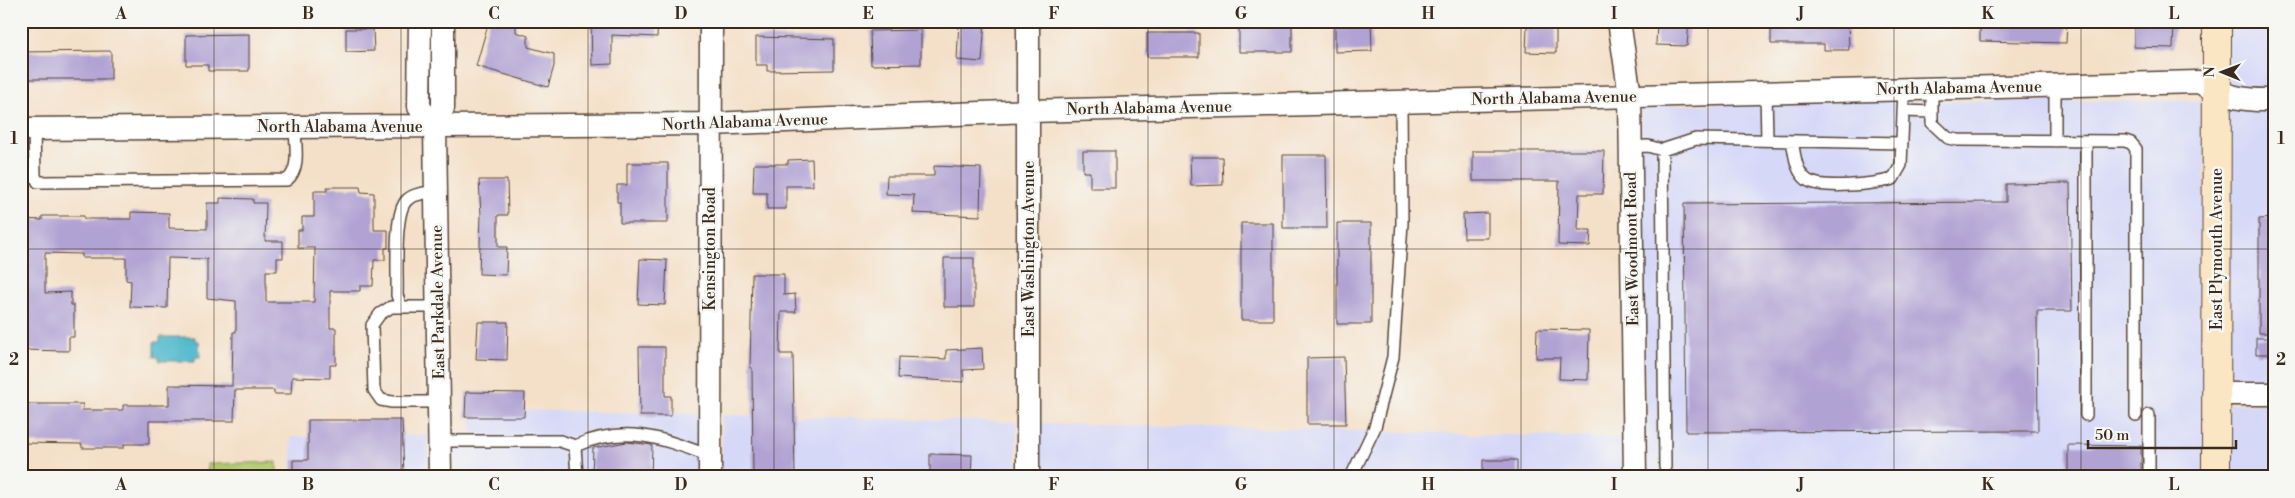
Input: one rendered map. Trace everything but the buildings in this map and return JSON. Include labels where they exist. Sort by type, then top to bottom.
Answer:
[{"type":"main road","name":"East Plymouth Avenue","points":[[2216,477],[2217,21]]},
{"type":"street","points":[[420,21],[419,107],[435,127]]},
{"type":"street","name":"East Parkdale Avenue","points":[[440,477],[435,127],[443,108],[443,21]]},
{"type":"street","name":"Kensington Road","points":[[710,21],[710,466]]},
{"type":"street","name":"East Washington Avenue","points":[[1028,21],[1028,477]]},
{"type":"street","name":"East Woodmont Road","points":[[1618,21],[1630,96],[1635,477]]},
{"type":"street","name":"North Alabama Avenue","points":[[28,129],[710,124],[1029,111],[2199,82],[2216,91],[2246,100],[2274,100]]},
{"type":"street","points":[[2217,394],[2274,394]]},
{"type":"lane","points":[[2055,85],[2055,141]]},
{"type":"lane","points":[[1932,88],[1932,123],[1948,138],[1958,140],[2125,141],[2131,143],[2136,150],[2136,415]]},
{"type":"lane","points":[[1792,141],[1797,167],[1808,180],[1848,185],[1882,183],[1893,179],[1901,165],[1904,89]]},
{"type":"lane","points":[[1766,92],[1767,140]]},
{"type":"lane","points":[[1351,477],[1375,427],[1393,357],[1402,223],[1401,102]]},
{"type":"lane","points":[[1903,112],[1932,112]]},
{"type":"lane","points":[[28,129],[35,176],[38,182],[41,182],[287,180],[292,176],[295,167],[295,128]]},
{"type":"lane","points":[[1630,147],[1648,146],[1662,150],[1696,139],[1902,143]]},
{"type":"lane","points":[[2086,141],[2086,415]]},
{"type":"lane","points":[[1662,150],[1665,467]]},
{"type":"lane","points":[[400,307],[398,295],[400,214],[406,201],[415,196],[436,191]]},
{"type":"lane","points":[[438,307],[391,307],[380,314],[372,325],[374,390],[381,400],[392,402],[439,402]]},
{"type":"lane","points":[[2149,415],[2149,477]]},
{"type":"lane","points":[[440,441],[560,441],[575,446],[597,436],[624,434],[661,438],[710,466]]},
{"type":"lane","points":[[575,446],[577,477]]},
{"type":"shaded area","points":[[2228,21],[2274,21],[2274,90],[2248,90],[2228,84]]},
{"type":"shaded area","points":[[1832,101],[2205,101],[2204,477],[1646,477],[1641,106]]},
{"type":"shaded area","points":[[2228,105],[2246,111],[2274,110],[2274,384],[2228,384]]},
{"type":"shaded area","points":[[2228,404],[2274,404],[2274,477],[2227,477]]},
{"type":"shaded area","points":[[471,409],[699,414],[699,477],[451,477],[451,434],[472,433]]},
{"type":"shaded area","points":[[722,415],[1017,422],[1017,477],[722,477]]},
{"type":"shaded area","points":[[1039,423],[1623,438],[1623,477],[1039,477]]},
{"type":"shaded area","points":[[428,435],[428,477],[292,477],[291,437]]},
{"type":"green space","points":[[277,462],[277,477],[208,477],[207,464]]},
{"type":"water","points":[[160,337],[195,337],[195,341],[199,341],[200,357],[195,357],[195,361],[159,361],[159,357],[154,357],[154,342],[160,342]]}]
